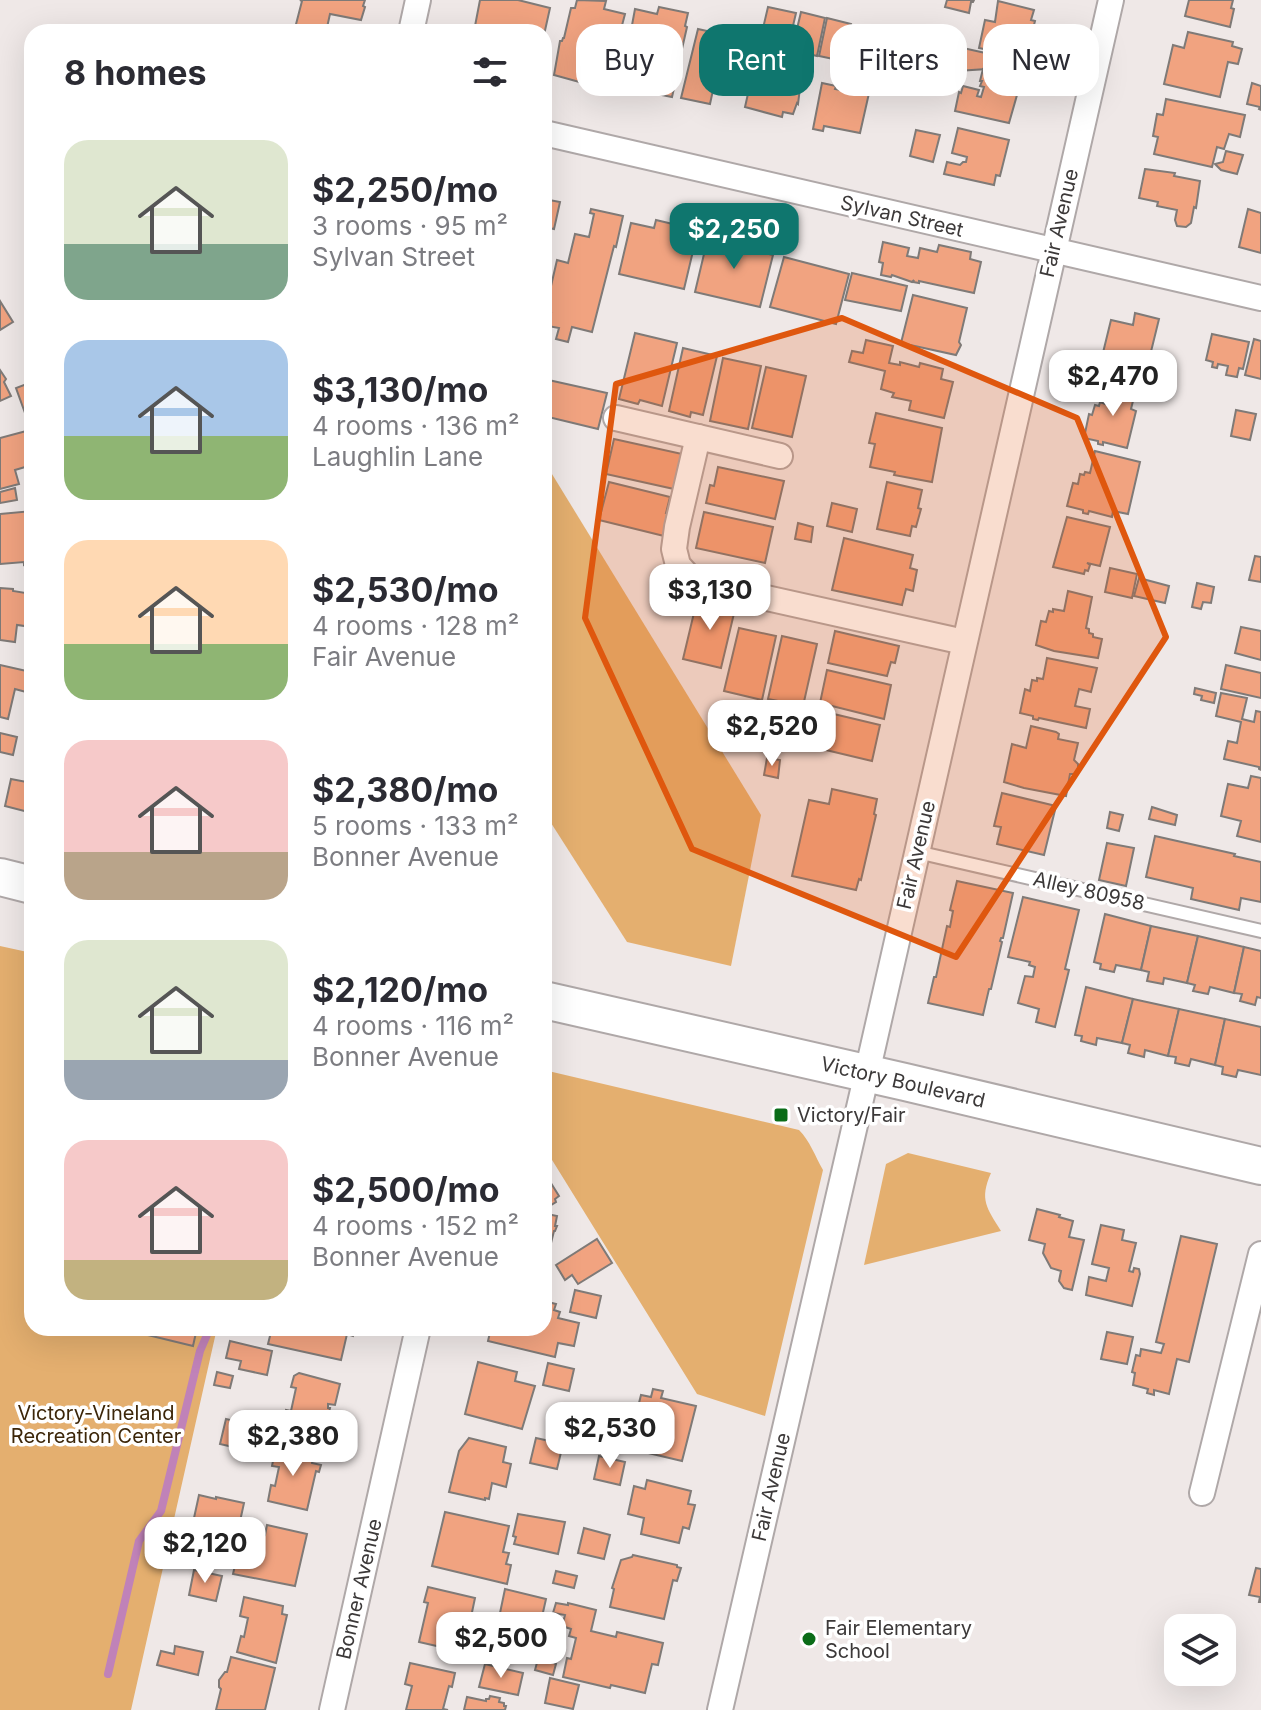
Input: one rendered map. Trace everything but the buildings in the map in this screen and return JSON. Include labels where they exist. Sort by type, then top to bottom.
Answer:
[{"type":"main road","points":[[0,877],[24,883]]},
{"type":"main road","name":"Victory Boulevard","points":[[552,1002],[1261,1166]]},
{"type":"street","points":[[413,24],[418,0]]},
{"type":"street","name":"Fair Avenue","points":[[720,1710],[1111,0]]},
{"type":"street","name":"Sylvan Street","points":[[552,135],[1261,298]]},
{"type":"street","points":[[616,418],[780,456]]},
{"type":"street","points":[[698,437],[674,549],[678,565],[688,576],[717,587],[964,642]]},
{"type":"street","points":[[1202,1493],[1261,1254]]},
{"type":"street","name":"Bonner Avenue","points":[[332,1710],[416,1336]]},
{"type":"lane","name":"Alley 80958","points":[[917,852],[1261,931]]},
{"type":"highlighted area","points":[[842,318],[1077,418],[1166,637],[956,957],[692,849],[585,618],[616,384]]},
{"type":"green space","points":[[552,474],[761,815],[731,966],[627,942],[552,825]]},
{"type":"green space","name":"Victory-Vineland Recreation Center","points":[[0,946],[24,951],[24,1336],[215,1336],[131,1710],[0,1710]]},
{"type":"green space","points":[[552,1072],[799,1130],[823,1170],[765,1416],[697,1394],[552,1160]]},
{"type":"green space","points":[[908,1153],[991,1173],[987,1182],[986,1204],[1001,1231],[864,1265],[886,1164]]},
{"type":"waterway","points":[[108,1674],[139,1541],[161,1511],[200,1351],[207,1336]]},
{"type":"place","name":"Victory/Fair","points":[[781,1115]]},
{"type":"place","name":"Fair Elementary School","points":[[809,1639]]}]
